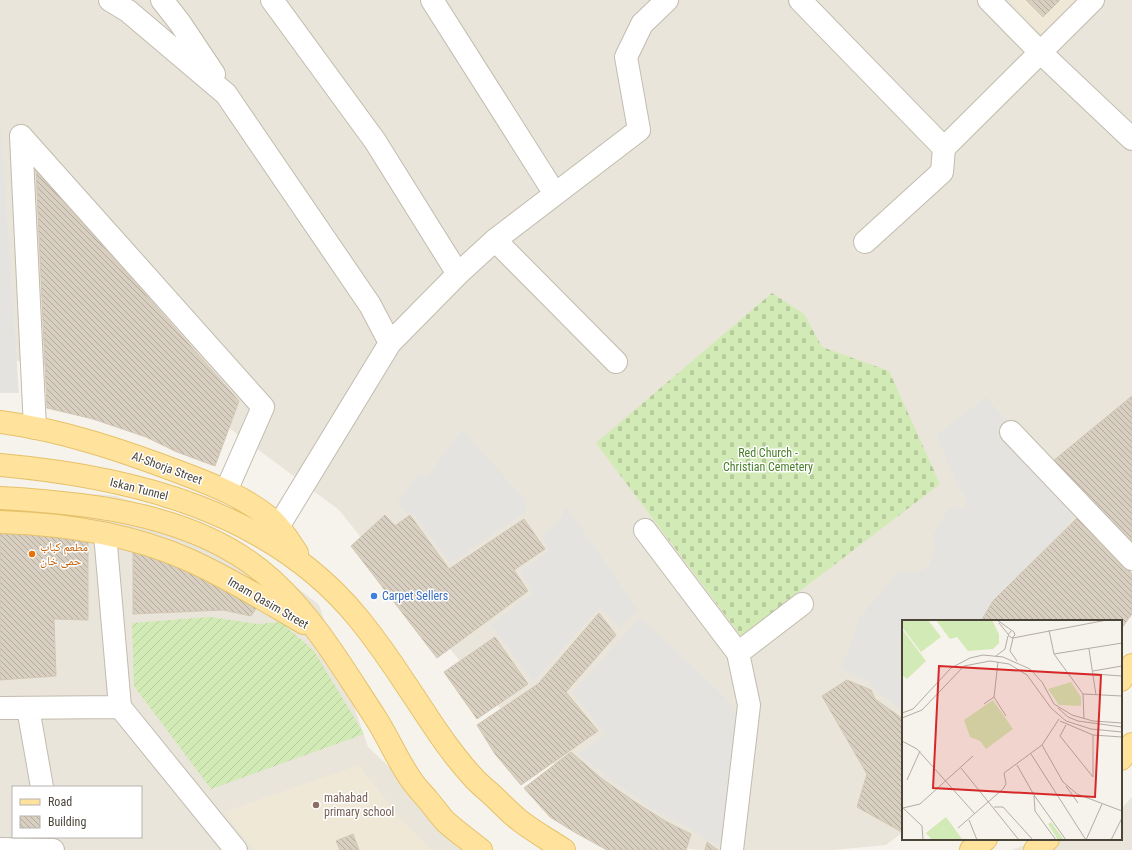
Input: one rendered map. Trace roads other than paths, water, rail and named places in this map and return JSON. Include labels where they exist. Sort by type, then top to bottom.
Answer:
[{"type":"main road","name":"Al-Shorja Street","points":[[0,422],[35,428],[109,447],[145,459],[226,491],[260,511],[274,534],[286,537],[304,565],[317,575],[358,618],[399,674],[451,751],[473,777],[520,821],[564,850]]},
{"type":"main road","name":"Iskan Tunnel","points":[[0,465],[72,474],[142,489],[208,510],[274,534]]},
{"type":"main road","points":[[0,498],[40,500],[100,508],[146,517],[192,531],[218,542],[255,566],[287,595],[317,631]]},
{"type":"main road","name":"Imam Qasim Street","points":[[0,522],[42,524],[104,534],[162,550],[188,559],[216,572],[317,631],[381,725],[410,778],[446,822],[481,850]]},
{"type":"main road","points":[[1122,679],[1132,665]]},
{"type":"main road","points":[[1122,758],[1132,744]]},
{"type":"main road","points":[[971,850],[985,840]]},
{"type":"main road","points":[[1035,850],[1047,840]]},
{"type":"street","points":[[110,0],[128,11],[226,94]]},
{"type":"street","points":[[162,0],[180,23],[226,94],[370,305],[390,343]]},
{"type":"street","points":[[272,0],[375,141],[458,274]]},
{"type":"street","points":[[432,0],[555,194]]},
{"type":"street","points":[[274,534],[390,343],[458,274],[495,240],[640,130],[626,57],[642,24],[667,0]]},
{"type":"street","points":[[800,0],[944,148]]},
{"type":"street","points":[[989,0],[1040,52],[1132,139]]},
{"type":"street","points":[[865,242],[942,172],[944,148],[1093,0]]},
{"type":"street","points":[[35,428],[21,136],[263,408],[226,491]]},
{"type":"street","points":[[495,240],[616,362]]},
{"type":"street","points":[[1011,432],[1132,559]]},
{"type":"street","points":[[645,530],[738,653],[749,705],[732,850]]},
{"type":"street","points":[[104,534],[120,707],[236,850]]},
{"type":"street","points":[[738,653],[802,604]]},
{"type":"street","points":[[0,708],[120,707]]},
{"type":"street","points":[[28,708],[42,786]]},
{"type":"street","points":[[0,849],[54,850],[51,838]]},
{"type":"place","name":"مطعم كباب حمى خان","points":[[32,554]]},
{"type":"place","name":"Carpet Sellers","points":[[374,596]]},
{"type":"place","name":"mahabad primary school","points":[[316,805]]},
{"type":"park label","name":"Red Church - Christian Cemetery","points":[[768,460]]}]
